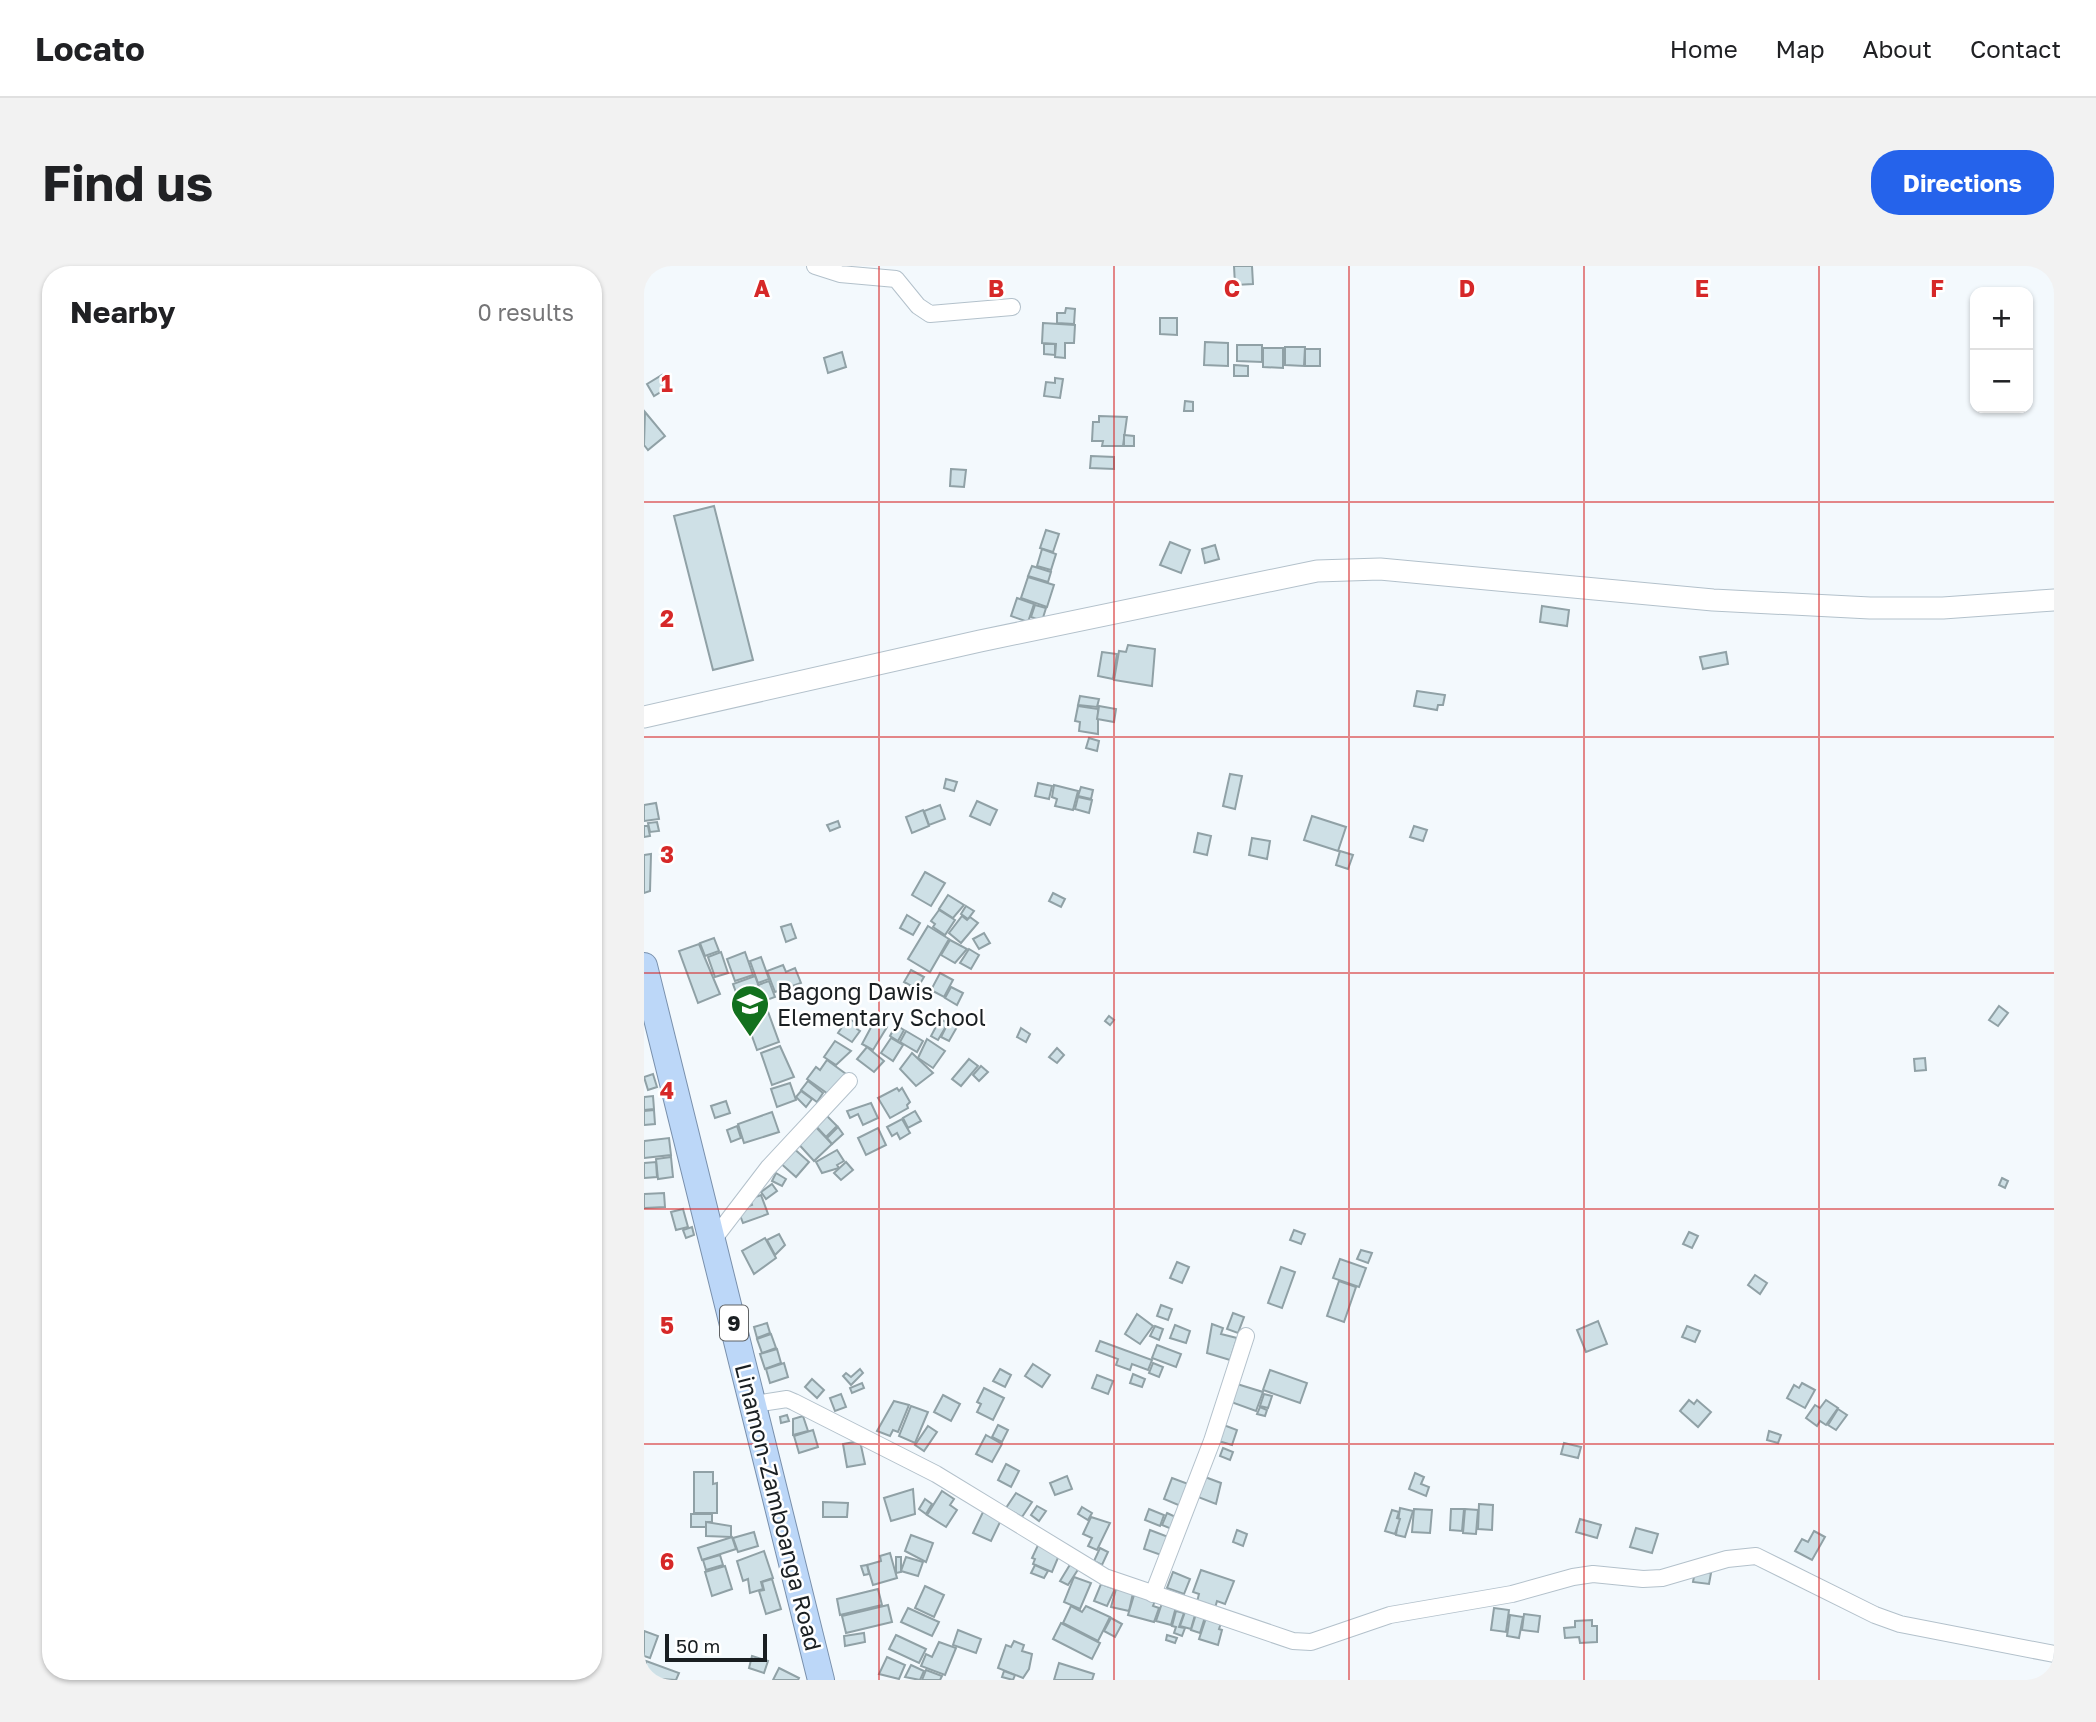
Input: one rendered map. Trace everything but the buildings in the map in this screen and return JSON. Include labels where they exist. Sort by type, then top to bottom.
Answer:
[{"type":"highway","name":"Linamon-Zamboanga Road","points":[[644,966],[754,1404],[792,1572],[821,1680]]},
{"type":"street","points":[[815,266],[840,274],[896,279],[919,306],[930,314],[1012,307]]},
{"type":"street","points":[[644,717],[1243,584],[1328,570],[1380,569],[1713,600],[1870,608],[1942,608],[2054,600]]},
{"type":"street","points":[[713,1240],[784,1149],[849,1081]]},
{"type":"street","points":[[1153,1594],[1212,1441],[1246,1336]]},
{"type":"street","points":[[754,1404],[787,1399],[794,1402],[936,1474],[1105,1577],[1293,1641],[1311,1642],[1390,1615],[1512,1594],[1573,1577],[1593,1574],[1662,1578],[1727,1559],[1756,1556],[1875,1615],[1900,1624],[2054,1654]]},
{"type":"place","name":"Bagong Dawis Elementary School","points":[[750,1038]]}]
